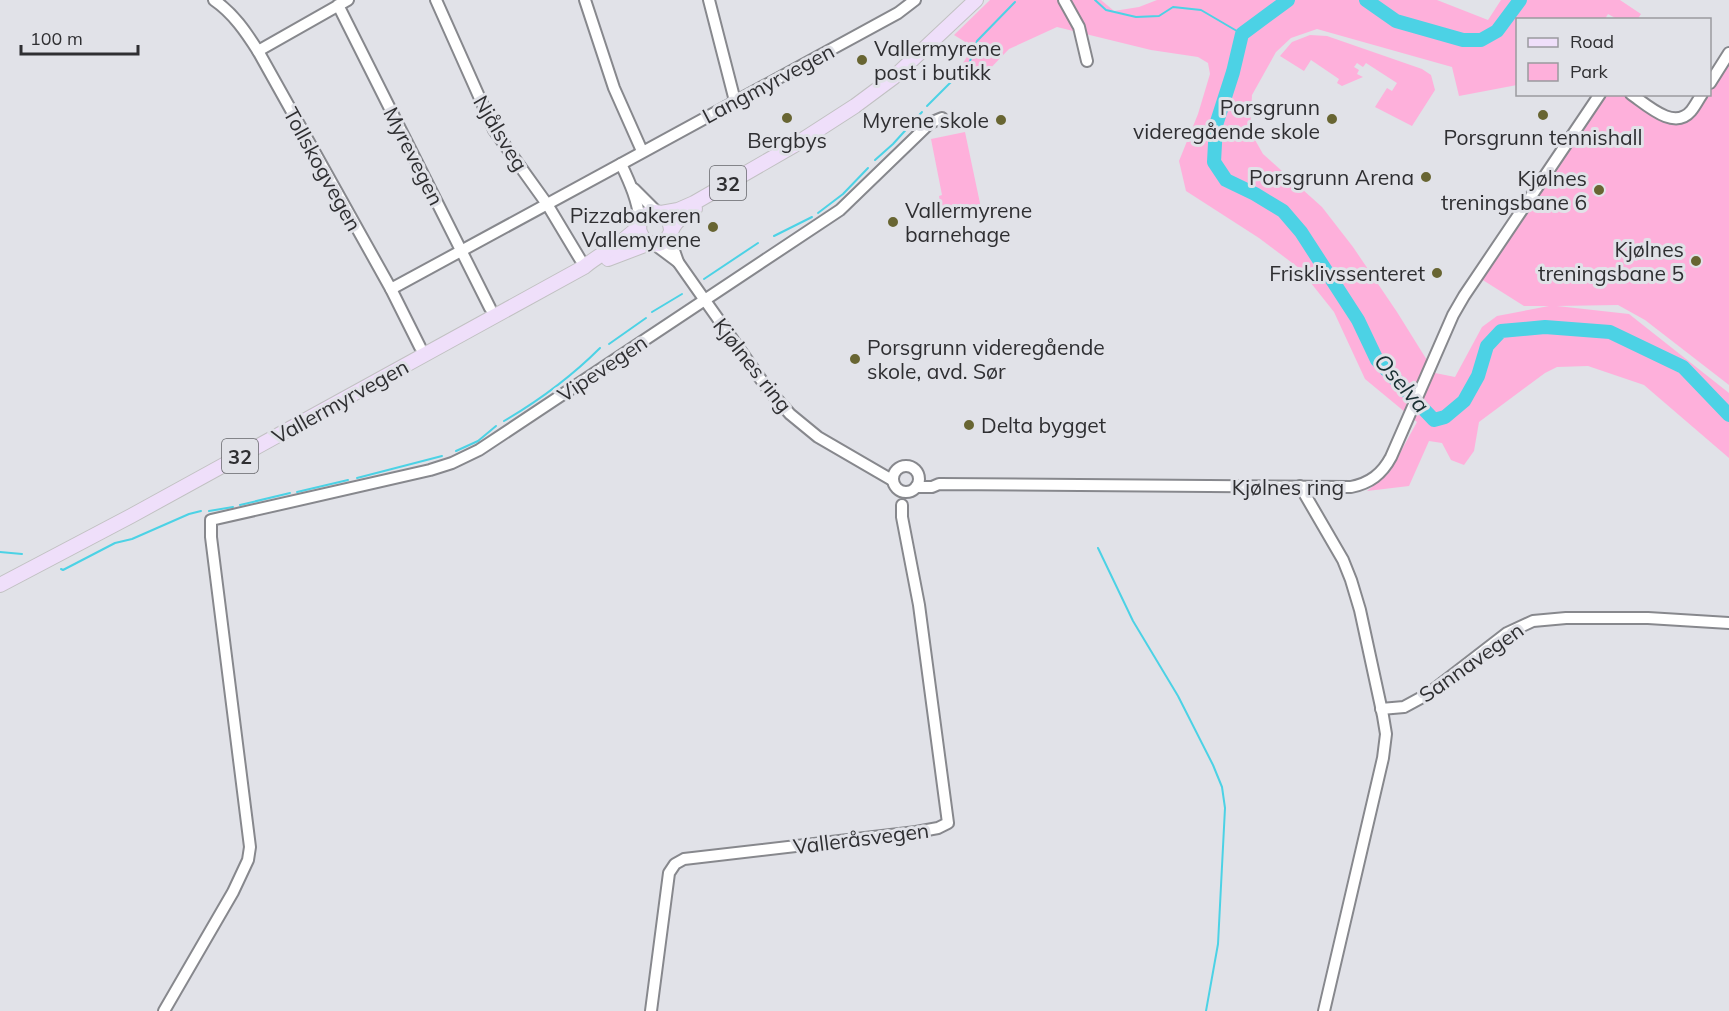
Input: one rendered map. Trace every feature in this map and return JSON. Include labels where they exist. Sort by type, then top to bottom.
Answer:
[{"type":"main road","name":"32","points":[[871,93],[889,73],[968,0]]},
{"type":"main road","name":"32","points":[[640,224],[647,214],[686,207],[835,120],[894,77],[976,0]]},
{"type":"main road","name":"32","points":[[652,244],[664,242],[689,212],[759,172],[793,146]]},
{"type":"main road","points":[[659,212],[669,219],[670,233]]},
{"type":"main road","points":[[640,224],[642,237],[652,244]]},
{"type":"main road","name":"Vallermyrvegen","points":[[0,585],[131,516],[582,263],[594,259],[626,240],[640,224]]},
{"type":"main road","name":"Vallermyrvegen","points":[[582,263],[652,244]]},
{"type":"street","name":"Tollskogvegen","points":[[214,0],[245,30],[258,51],[391,289],[420,347]]},
{"type":"street","name":"Njålsveg","points":[[436,0],[494,130],[547,204],[582,263]]},
{"type":"street","points":[[585,0],[614,88],[642,152]]},
{"type":"street","points":[[709,0],[735,101]]},
{"type":"street","name":"Langmyrvegen","points":[[391,289],[898,13],[915,0]]},
{"type":"street","points":[[1064,0],[1079,27],[1087,61]]},
{"type":"street","points":[[258,51],[343,3]]},
{"type":"street","name":"Myrevegen","points":[[343,3],[490,308]]},
{"type":"street","points":[[1711,80],[1729,53]]},
{"type":"street","points":[[1634,96],[1667,117],[1676,120],[1685,117],[1701,96]]},
{"type":"street","name":"Kjølnes ring","points":[[916,487],[932,487],[939,484],[1351,487],[1372,480],[1386,467],[1453,315],[1464,296],[1598,97]]},
{"type":"street","name":"Vipevegen","points":[[164,1011],[233,892],[248,861],[250,848],[211,537],[211,520],[398,478],[440,467],[466,457],[491,443],[840,210],[930,123],[942,118]]},
{"type":"street","points":[[621,164],[632,186],[640,224]]},
{"type":"street","points":[[632,186],[659,212]]},
{"type":"street","name":"Kjølnes ring","points":[[670,233],[678,262],[767,388],[790,414],[818,437],[856,460],[877,472],[894,475]]},
{"type":"street","name":"Kjølnes ring","points":[[652,244],[678,262]]},
{"type":"street","points":[[917,471],[919,477],[916,487],[902,491],[894,486],[894,475],[904,466],[917,471],[939,484]]},
{"type":"street","points":[[1300,486],[1348,571],[1360,610],[1386,734],[1385,750],[1324,1011]]},
{"type":"street","name":"Valleråsvegen","points":[[651,1011],[669,873],[675,864],[684,859],[916,832],[938,828],[948,823],[921,617],[902,517],[902,505]]},
{"type":"street","name":"Sannavegen","points":[[1381,709],[1404,706],[1428,694],[1507,633],[1533,621],[1566,618],[1648,618],[1729,623]]},
{"type":"green space","points":[[990,0],[1101,0],[1114,11],[1139,7],[1157,0],[1277,0],[1289,6],[1294,0],[1437,0],[1488,20],[1501,0],[1620,0],[1641,14],[1638,18],[1615,18],[1608,14],[1606,18],[1516,18],[1516,85],[1459,96],[1452,67],[1317,29],[1291,38],[1276,52],[1252,95],[1250,131],[1263,154],[1322,207],[1353,247],[1435,373],[1455,377],[1482,327],[1497,316],[1549,306],[1524,306],[1478,277],[1599,96],[1633,96],[1667,117],[1685,117],[1701,96],[1711,96],[1711,81],[1729,53],[1729,385],[1645,320],[1618,305],[1557,306],[1629,314],[1729,393],[1729,458],[1644,385],[1588,366],[1557,367],[1545,373],[1479,422],[1474,451],[1464,465],[1451,460],[1442,443],[1429,441],[1409,486],[1367,491],[1389,473],[1417,422],[1365,379],[1334,312],[1299,268],[1259,238],[1186,191],[1179,161],[1198,114],[1210,74],[1208,63],[1198,57],[1151,50],[1057,27],[1009,49],[982,77],[964,75],[958,71],[970,52],[967,43],[954,35]]},
{"type":"green space","points":[[1310,35],[1327,36],[1422,69],[1431,75],[1435,90],[1412,126],[1375,107],[1387,88],[1392,91],[1397,83],[1366,63],[1363,67],[1357,63],[1354,67],[1359,70],[1357,74],[1363,77],[1342,86],[1337,83],[1339,79],[1311,60],[1304,71],[1280,56],[1292,42]]},
{"type":"green space","points":[[965,132],[981,208],[974,210],[973,205],[942,213],[939,196],[942,195],[931,139]]},
{"type":"waterway","points":[[1095,0],[1106,10],[1136,17],[1159,16],[1173,7],[1201,10],[1242,34]]},
{"type":"waterway","name":"Oselva","points":[[1288,0],[1242,34],[1216,125],[1214,162],[1226,180],[1283,211],[1301,232],[1358,320],[1377,360],[1434,420],[1445,417],[1464,401],[1478,376],[1487,346],[1501,331],[1545,327],[1610,332],[1683,367],[1729,415]]},
{"type":"waterway","points":[[1366,0],[1396,21],[1463,40],[1481,40],[1497,31],[1520,0]]},
{"type":"waterway","points":[[959,73],[969,64],[977,41],[1015,2]]},
{"type":"waterway","points":[[927,106],[955,78]]},
{"type":"waterway","points":[[875,160],[922,112]]},
{"type":"waterway","points":[[818,213],[843,194],[868,168]]},
{"type":"waterway","points":[[774,236],[812,217]]},
{"type":"waterway","points":[[704,279],[758,243]]},
{"type":"waterway","points":[[652,312],[682,294]]},
{"type":"waterway","points":[[609,344],[646,318]]},
{"type":"waterway","points":[[504,421],[555,388],[600,348]]},
{"type":"waterway","points":[[456,451],[478,441],[496,426]]},
{"type":"waterway","points":[[357,478],[442,456]]},
{"type":"waterway","points":[[297,492],[348,480]]},
{"type":"waterway","points":[[240,505],[290,493]]},
{"type":"waterway","points":[[209,511],[233,507]]},
{"type":"waterway","points":[[61,569],[115,543],[132,539],[201,511]]},
{"type":"waterway","points":[[1098,548],[1133,621],[1178,696],[1222,787],[1225,808],[1218,944],[1206,1011]]},
{"type":"waterway","points":[[0,552],[22,554]]},
{"type":"place","name":"Vallermyrene post i butikk","points":[[862,60]]},
{"type":"place","name":"Porsgrunn tennishall","points":[[1543,115]]},
{"type":"place","name":"Bergbys","points":[[787,118]]},
{"type":"place","name":"Porsgrunn videregående skole","points":[[1332,119]]},
{"type":"place","name":"Myrene skole","points":[[1001,120]]},
{"type":"place","name":"Porsgrunn Arena","points":[[1426,177]]},
{"type":"place","name":"Kjølnes treningsbane 6","points":[[1599,190]]},
{"type":"place","name":"Vallermyrene barnehage","points":[[893,222]]},
{"type":"place","name":"Pizzabakeren Vallemyrene","points":[[713,227]]},
{"type":"place","name":"Kjølnes treningsbane 5","points":[[1696,261]]},
{"type":"place","name":"Frisklivssenteret","points":[[1437,273]]},
{"type":"place","name":"Porsgrunn videregående skole, avd. Sør","points":[[855,359]]},
{"type":"place","name":"Delta bygget","points":[[969,425]]}]
